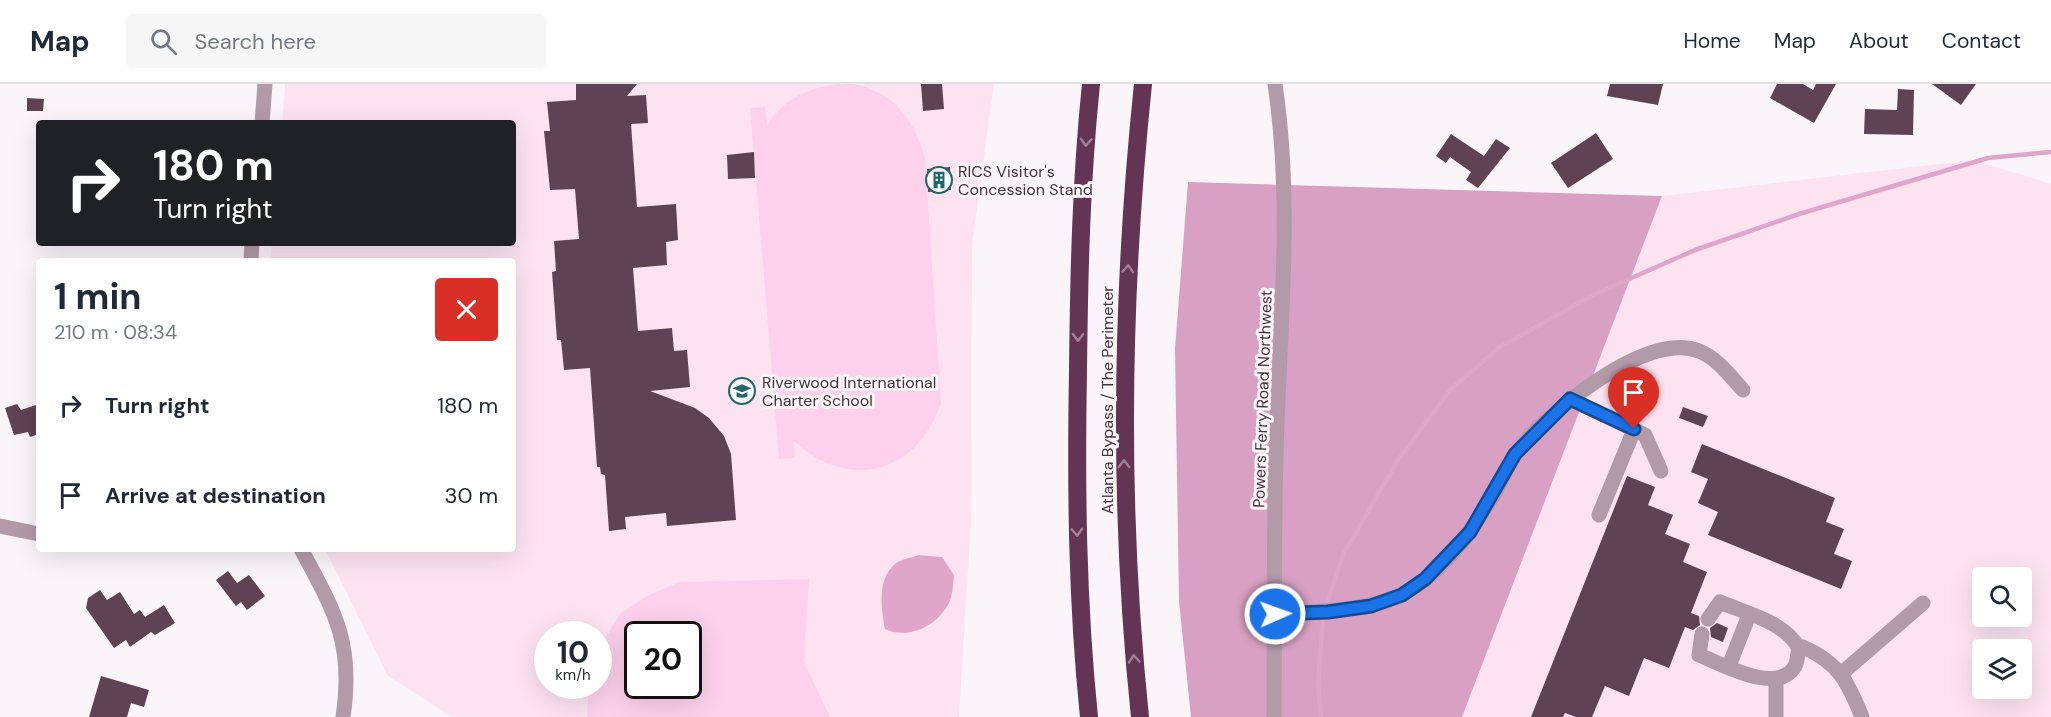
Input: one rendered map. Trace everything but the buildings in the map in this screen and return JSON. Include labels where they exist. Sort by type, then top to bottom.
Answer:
[{"type":"highway","name":"Atlanta Bypass / The Perimeter","points":[[1089,717],[1076,522],[1079,227],[1091,84]]},
{"type":"highway","name":"Atlanta Bypass / The Perimeter","points":[[1140,717],[1133,653],[1125,492],[1124,397],[1126,298],[1143,84]]},
{"type":"street","points":[[262,120],[265,84]]},
{"type":"street","name":"Powers Ferry Road Northwest","points":[[1274,717],[1277,425],[1286,212],[1280,119],[1275,84]]},
{"type":"street","points":[[1275,614],[1316,613],[1371,606],[1402,595],[1425,579],[1470,532],[1515,454],[1570,399],[1590,383],[1610,372],[1662,351],[1682,348],[1698,351],[1712,359],[1743,390]]},
{"type":"street","points":[[1570,399],[1645,435],[1661,471]]},
{"type":"street","points":[[1599,515],[1634,429]]},
{"type":"street","points":[[0,526],[36,533]]},
{"type":"street","points":[[307,553],[343,638],[347,660],[347,689],[343,717]]},
{"type":"street","points":[[1720,603],[1749,615],[1788,632],[1799,648],[1794,667],[1783,677],[1776,680],[1761,678],[1699,655],[1705,627],[1720,603]]},
{"type":"street","points":[[1842,673],[1923,603]]},
{"type":"street","points":[[1729,666],[1749,615]]},
{"type":"street","points":[[1799,648],[1803,647],[1825,659],[1842,673],[1862,717]]},
{"type":"street","points":[[1776,680],[1776,717]]},
{"type":"shaded area","name":"Riverwood International Charter School","points":[[285,84],[994,84],[972,245],[971,521],[959,717],[452,717],[388,676],[326,552],[516,552],[516,258],[270,258],[272,246],[516,246],[516,120],[282,120]]},
{"type":"shaded area","points":[[853,84],[880,93],[900,109],[915,131],[925,158],[941,403],[930,427],[916,446],[898,460],[879,468],[858,470],[837,467],[815,457],[794,441],[795,458],[779,459],[750,108],[765,107],[767,126],[783,106],[804,93],[827,86]]},
{"type":"shaded area","points":[[1974,160],[2051,184],[2051,717],[1462,717],[1662,196]]},
{"type":"shaded area","points":[[1188,182],[1662,196],[1462,717],[1191,717],[1179,601],[1175,349]]},
{"type":"shaded area","points":[[918,555],[942,557],[954,575],[949,603],[937,618],[921,629],[903,633],[885,629],[882,594],[885,578],[897,562]]},
{"type":"shaded area","points":[[809,579],[804,662],[830,717],[587,717],[588,699],[612,699],[612,627],[620,614],[645,597],[679,582]]},
{"type":"waterway","points":[[1328,600],[1343,555],[1398,460],[1450,390],[1500,347],[1595,294],[1695,250],[1799,214],[1988,158],[2051,152]]},
{"type":"waterway","points":[[1321,717],[1318,683],[1323,618]]},
{"type":"place","name":"RICS Visitor's Concession Stand","points":[[939,180]]},
{"type":"place","name":"Riverwood International Charter School","points":[[742,391]]},
{"type":"route","points":[[1275,614],[1316,613],[1371,606],[1402,595],[1425,579],[1448,558],[1470,532],[1497,489],[1515,454],[1570,399],[1634,429]]}]
